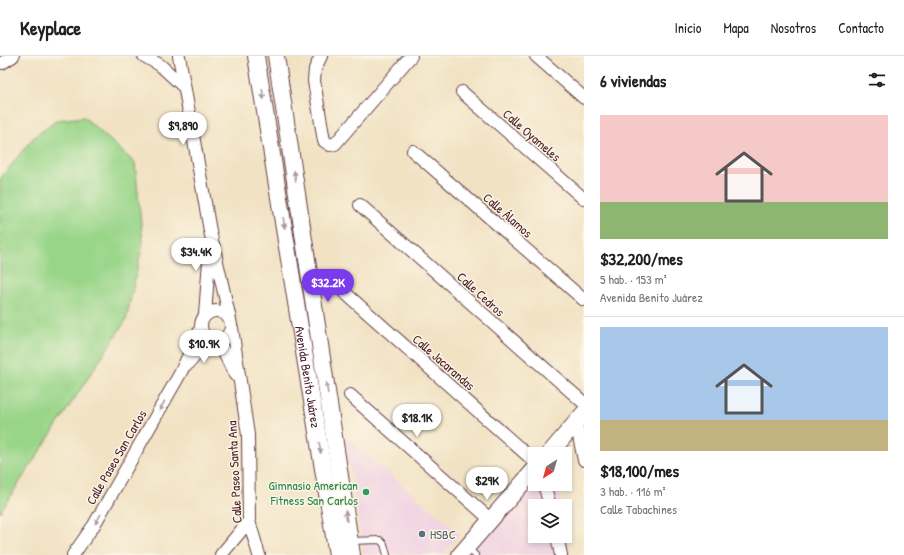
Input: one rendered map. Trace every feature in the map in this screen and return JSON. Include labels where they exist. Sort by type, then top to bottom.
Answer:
[{"type":"main road","name":"Avenida Benito Juárez","points":[[256,56],[337,555]]},
{"type":"main road","name":"Avenida Benito Juárez","points":[[276,56],[351,548]]},
{"type":"main road","points":[[554,447],[580,418]]},
{"type":"main road","points":[[467,552],[491,520],[528,477]]},
{"type":"street","points":[[2,61],[13,56]]},
{"type":"street","points":[[144,56],[160,65],[184,87]]},
{"type":"street","name":"Calle Paseo Santa Ana","points":[[179,56],[210,231],[231,324],[248,435],[249,521],[259,555]]},
{"type":"street","points":[[321,56],[315,69],[314,81],[324,141],[330,145],[335,144],[411,56]]},
{"type":"street","points":[[536,56],[584,98]]},
{"type":"street","name":"Calle Oyameles","points":[[462,92],[584,199]]},
{"type":"street","name":"Calle Álamos","points":[[413,151],[584,300]]},
{"type":"street","name":"Calle Cedros","points":[[360,205],[584,403]]},
{"type":"street","name":"Calle Paseo Santa Ana","points":[[205,315],[210,231]]},
{"type":"street","name":"Calle Jacarandas","points":[[334,284],[528,456]]},
{"type":"street","points":[[216,311],[226,314],[231,324],[228,337],[224,340],[214,341],[203,335],[201,328],[201,323],[205,315],[216,311]]},
{"type":"street","name":"Calle Paseo San Carlos","points":[[74,555],[94,525],[181,372],[201,328]]},
{"type":"street","name":"Calle Paseo Santa Ana","points":[[214,341],[240,387]]},
{"type":"street","name":"Calle Paseo San Carlos","points":[[181,372],[214,341]]},
{"type":"street","points":[[350,395],[491,520]]},
{"type":"street","points":[[580,418],[584,460]]},
{"type":"street","points":[[221,555],[249,521]]},
{"type":"street","points":[[558,543],[561,555]]},
{"type":"lane","points":[[351,548],[380,540],[384,544],[387,555]]},
{"type":"shaded area","points":[[345,436],[460,534],[442,555],[364,555]]},
{"type":"shaded area","points":[[528,485],[528,491],[558,491],[560,499],[528,499],[528,543],[567,543],[569,555],[468,555]]},
{"type":"green space","points":[[84,117],[135,163],[143,243],[126,320],[0,512],[0,179],[32,139],[57,120]]},
{"type":"place","name":"Gimnasio American Fitness San Carlos","points":[[366,492]]},
{"type":"place","name":"HSBC","points":[[422,534]]}]
